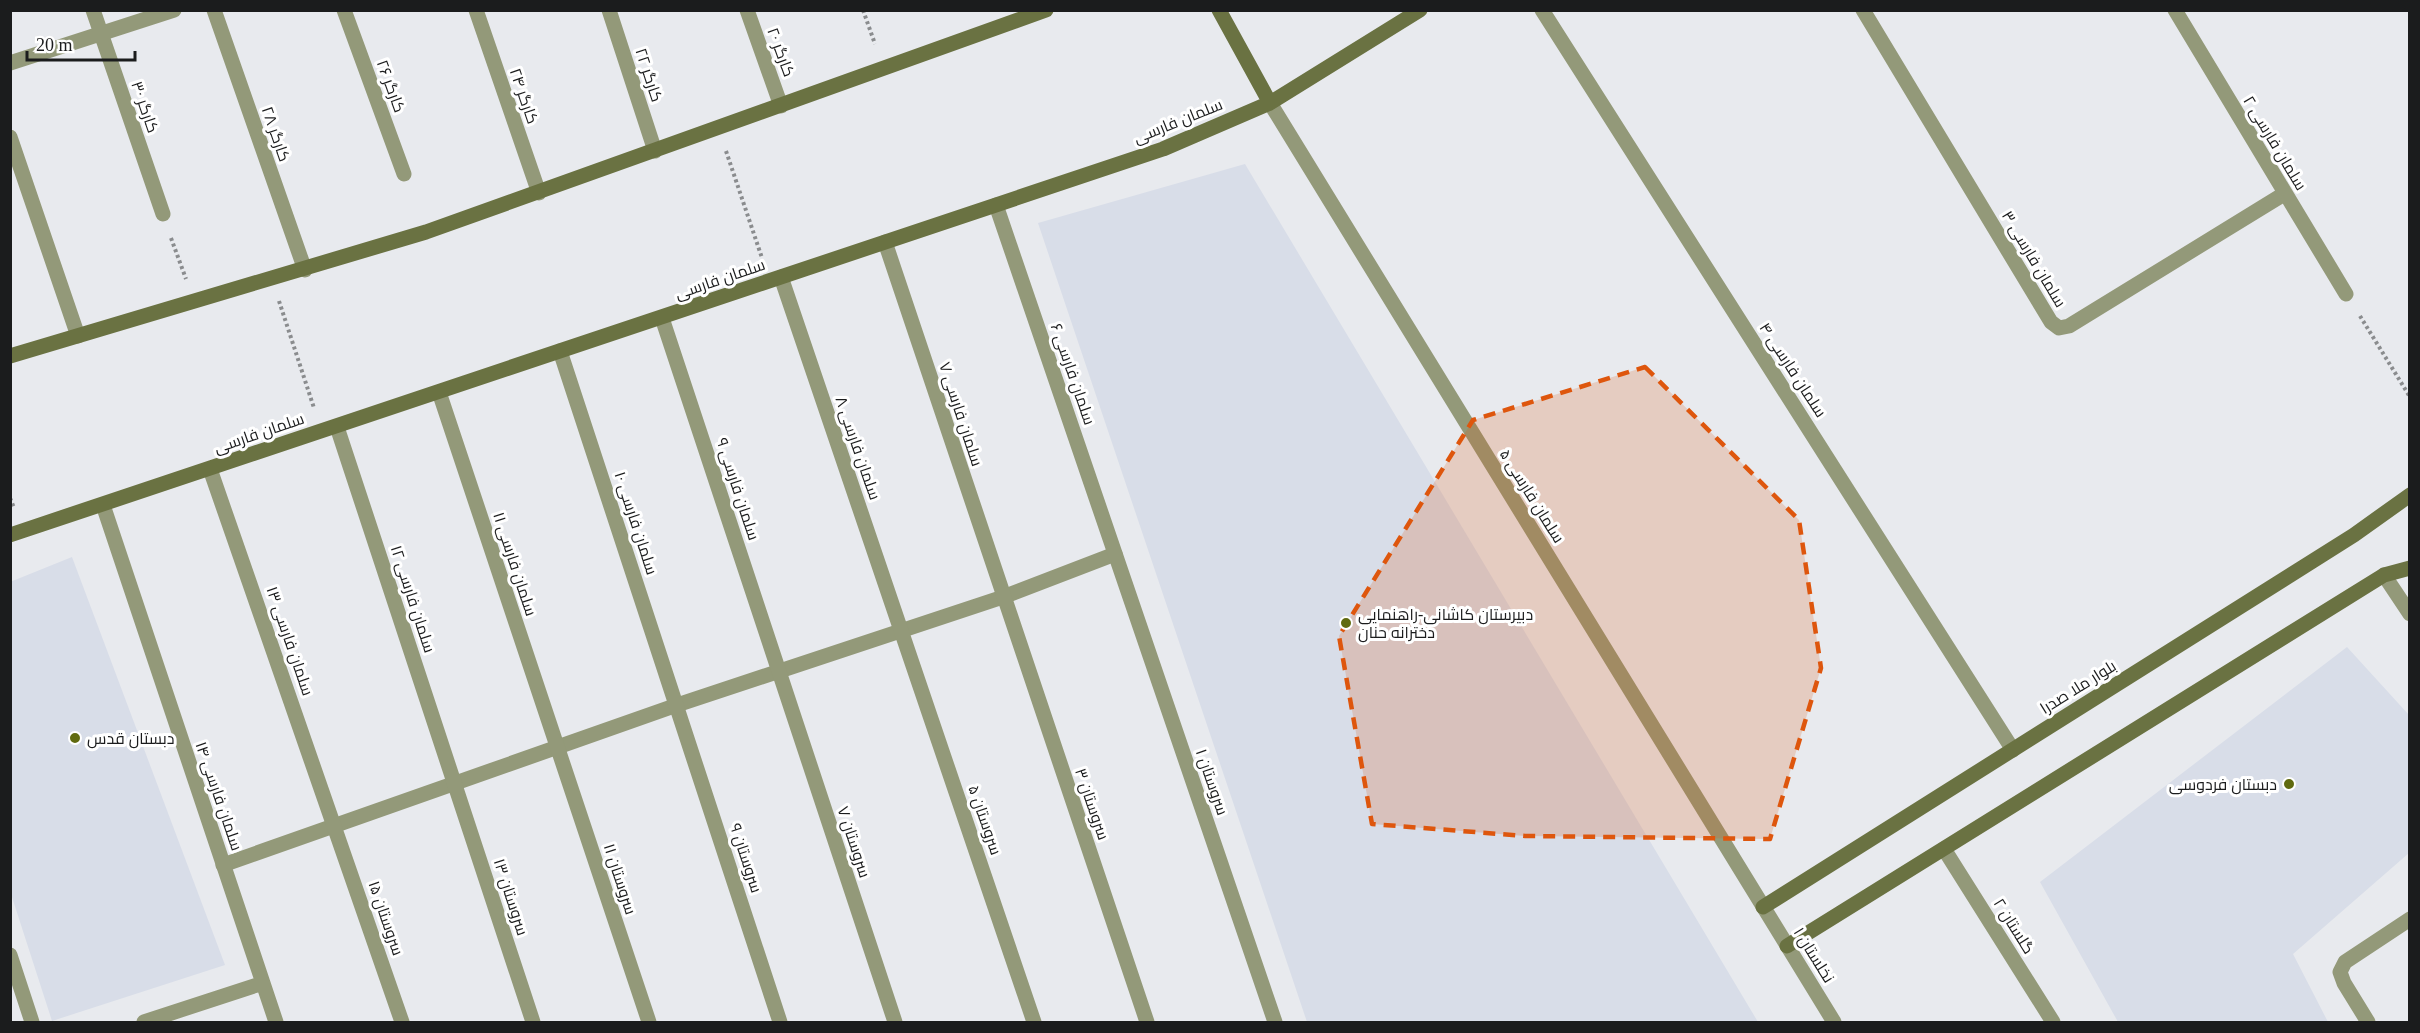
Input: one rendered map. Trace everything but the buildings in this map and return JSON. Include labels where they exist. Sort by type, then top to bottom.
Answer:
[{"type":"street","name":"کارگر ۳۰","points":[[93,10],[163,214]]},
{"type":"street","points":[[10,63],[174,10]]},
{"type":"street","name":"کارگر ۲۸","points":[[214,10],[304,270]]},
{"type":"street","name":"کارگر ۲۶","points":[[344,10],[404,174]]},
{"type":"street","name":"کارگر ۲۴","points":[[476,10],[539,193]]},
{"type":"street","name":"کارگر ۲۲","points":[[609,10],[655,151]]},
{"type":"street","name":"کارگر ۲۰","points":[[747,10],[781,106]]},
{"type":"street","points":[[10,356],[426,232],[1046,10]]},
{"type":"street","points":[[1219,10],[1270,103]]},
{"type":"street","name":"سلمان فارسی","points":[[10,536],[1162,149],[1270,103],[1420,10]]},
{"type":"street","name":"سلمان فارسی ۴","points":[[1542,10],[2013,750]]},
{"type":"street","name":"سلمان فارسی ۳","points":[[1863,10],[2051,322],[2059,328],[2069,326],[2284,194]]},
{"type":"street","name":"سلمان فارسی ۲","points":[[2175,10],[2346,294]]},
{"type":"street","name":"سلمان فارسی ۵","points":[[1270,103],[1763,907]]},
{"type":"street","points":[[10,137],[78,336]]},
{"type":"street","name":"سلمان فارسی ۶","points":[[996,205],[1115,554]]},
{"type":"street","name":"سلمان فارسی ۷","points":[[885,242],[1003,597]]},
{"type":"street","name":"سلمان فارسی ۸","points":[[775,279],[901,630]]},
{"type":"street","name":"سلمان فارسی ۹","points":[[662,318],[780,672]]},
{"type":"street","name":"سلمان فارسی ۱۰","points":[[560,351],[677,705]]},
{"type":"street","name":"سلمان فارسی ۱۱","points":[[439,392],[557,748]]},
{"type":"street","name":"سلمان فارسی ۱۲","points":[[329,429],[454,782]]},
{"type":"street","name":"سلمان فارسی ۱۳","points":[[210,469],[336,825]]},
{"type":"street","name":"بلوار ملا صدرا","points":[[1763,907],[2354,536],[2409,495]]},
{"type":"street","name":"سلمان فارسی ۱۴","points":[[103,505],[276,1023]]},
{"type":"street","points":[[223,865],[677,705],[1003,597],[1115,554]]},
{"type":"street","name":"سروستان ۱","points":[[1115,554],[1275,1023]]},
{"type":"street","points":[[1787,946],[2384,575],[2409,568]]},
{"type":"street","points":[[2384,575],[2409,614]]},
{"type":"street","name":"سروستان ۳","points":[[1003,597],[1147,1023]]},
{"type":"street","name":"سروستان ۵","points":[[901,630],[1034,1023]]},
{"type":"street","name":"سروستان ۷","points":[[780,672],[895,1023]]},
{"type":"street","name":"سروستان ۹","points":[[677,705],[780,1023]]},
{"type":"street","name":"سروستان ۱۱","points":[[557,748],[649,1023]]},
{"type":"street","name":"سروستان ۱۳","points":[[454,782],[533,1023]]},
{"type":"street","name":"سروستان ۱۵","points":[[336,825],[402,1023]]},
{"type":"street","name":"گلستان ۲","points":[[1944,849],[2054,1023]]},
{"type":"street","name":"نخلستان ۱","points":[[1763,907],[1834,1023]]},
{"type":"street","points":[[2368,1023],[2340,972],[2345,962],[2409,919]]},
{"type":"street","points":[[11,961],[32,1023]]},
{"type":"street","points":[[148,1022],[263,983]]},
{"type":"path","points":[[863,10],[883,69]]},
{"type":"path","points":[[718,128],[775,279]]},
{"type":"path","points":[[163,214],[194,302]]},
{"type":"path","points":[[272,279],[329,429]]},
{"type":"path","points":[[2346,294],[2409,397]]},
{"type":"highlighted area","points":[[1645,367],[1799,520],[1821,668],[1770,839],[1525,836],[1372,824],[1339,636],[1473,420]]},
{"type":"shaded area","name":"دبیرستان کاشانی-راهنمایی دخترانه حنان","points":[[1245,164],[1758,1022],[1307,1022],[1038,223]]},
{"type":"shaded area","name":"دبستان قدس","points":[[72,557],[225,965],[52,1021],[11,894],[10,582]]},
{"type":"shaded area","name":"دبستان فردوسی","points":[[2347,647],[2409,715],[2409,853],[2293,954],[2328,1022],[2118,1022],[2040,882]]},
{"type":"place","name":"دبیرستان کاشانی-راهنمایی دخترانه حنان","points":[[1346,623]]},
{"type":"place","name":"دبستان قدس","points":[[75,738]]},
{"type":"place","name":"دبستان فردوسی","points":[[2289,784]]}]
